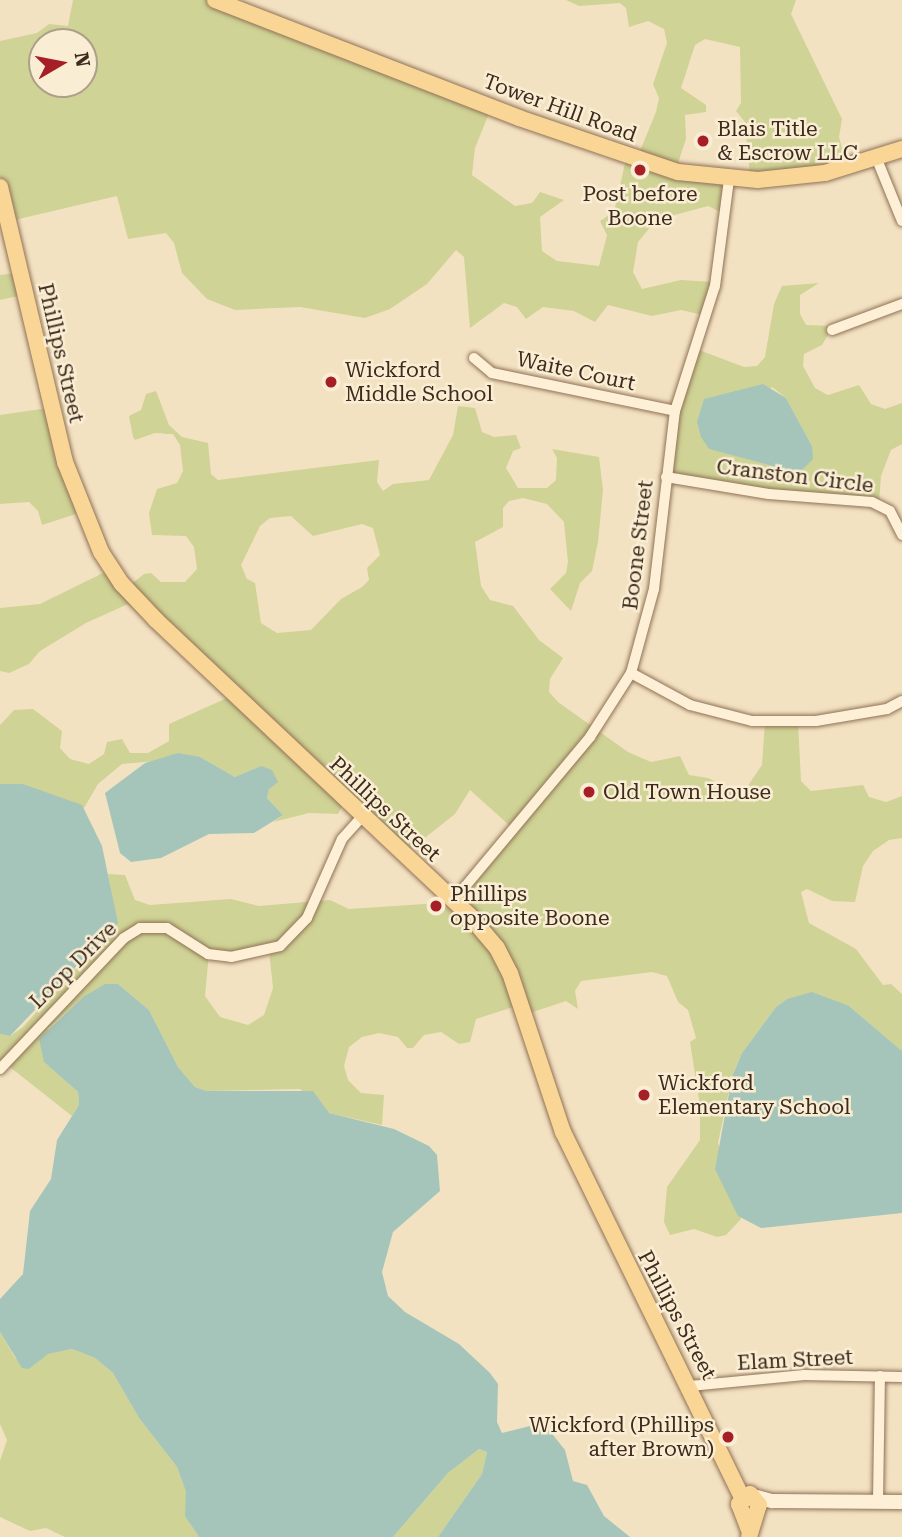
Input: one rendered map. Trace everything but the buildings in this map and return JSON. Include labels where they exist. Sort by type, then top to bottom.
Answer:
[{"type":"main road","name":"Tower Hill Road","points":[[215,0],[544,127],[678,172],[729,178],[825,173],[902,149]]},
{"type":"main road","name":"Phillips Street","points":[[0,187],[65,462],[101,552],[122,584],[156,620],[453,901],[497,948],[510,973],[563,1132],[690,1386],[752,1501]]},
{"type":"main road","points":[[750,1535],[752,1501],[902,1502]]},
{"type":"street","points":[[876,158],[902,221]]},
{"type":"street","name":"Boone Street","points":[[453,901],[590,737],[631,673],[654,589],[675,411],[715,286],[729,178]]},
{"type":"street","points":[[832,330],[902,304]]},
{"type":"street","name":"Waite Court","points":[[474,358],[492,373],[675,411]]},
{"type":"street","name":"Cranston Circle","points":[[666,477],[769,494],[872,502],[890,511],[902,535]]},
{"type":"street","points":[[631,673],[690,705],[752,721],[816,721],[887,709],[902,701]]},
{"type":"street","name":"Loop Drive","points":[[0,1069],[124,937],[140,928],[167,928],[208,954],[231,957],[280,946],[307,918],[342,839],[362,817]]},
{"type":"street","name":"Elam Street","points":[[690,1386],[804,1375],[902,1377]]},
{"type":"street","points":[[878,1501],[880,1376]]},
{"type":"green space","points":[[73,0],[219,0],[492,106],[475,148],[472,175],[515,206],[532,203],[540,192],[564,200],[540,217],[542,251],[557,261],[599,266],[607,235],[600,221],[614,212],[626,159],[638,156],[656,112],[659,98],[653,84],[667,43],[664,29],[648,21],[629,27],[626,8],[620,3],[579,6],[566,0],[796,0],[791,14],[842,119],[839,137],[847,165],[750,176],[745,122],[736,111],[741,103],[740,47],[705,39],[695,45],[681,88],[706,105],[706,112],[685,115],[686,139],[676,169],[728,179],[725,214],[708,206],[656,220],[638,242],[633,272],[642,289],[681,280],[712,282],[707,316],[681,310],[652,316],[608,305],[595,322],[574,311],[543,307],[526,319],[517,307],[504,303],[470,328],[464,257],[456,250],[427,284],[390,309],[365,318],[300,307],[235,310],[207,299],[182,273],[174,243],[166,233],[128,239],[117,196],[6,222],[0,199],[0,41],[28,35],[28,98],[98,98],[98,28],[44,28],[49,24],[68,26]]},
{"type":"green space","points":[[17,273],[22,295],[0,300],[0,275]]},
{"type":"green space","points":[[819,283],[800,295],[800,314],[806,325],[833,326],[822,345],[804,354],[803,366],[815,388],[828,395],[859,385],[871,404],[885,409],[902,403],[902,444],[891,450],[881,476],[879,503],[767,493],[670,477],[675,411],[699,350],[744,367],[757,366],[765,357],[774,304],[782,286]],"holes":[[[772,387],[786,398],[812,446],[802,469],[787,470],[710,449]]]},
{"type":"green space","points":[[156,391],[169,425],[182,437],[208,443],[211,474],[218,480],[379,460],[377,482],[383,491],[393,484],[429,480],[453,435],[458,406],[475,408],[482,432],[494,437],[516,435],[521,448],[513,451],[506,468],[518,488],[547,488],[556,480],[557,458],[552,449],[599,457],[603,490],[598,542],[592,571],[580,583],[571,611],[550,589],[566,573],[568,562],[564,522],[547,504],[523,498],[509,501],[503,508],[503,527],[475,542],[481,586],[490,600],[513,606],[539,640],[563,658],[550,679],[549,692],[558,702],[628,752],[651,762],[680,756],[689,775],[708,778],[735,791],[747,787],[762,765],[765,721],[798,721],[801,781],[811,791],[863,785],[869,797],[886,802],[902,796],[902,838],[889,840],[873,851],[863,866],[855,902],[832,901],[807,889],[801,892],[809,923],[856,949],[883,985],[891,984],[902,994],[902,1051],[849,1006],[787,999],[776,1007],[742,1053],[732,1077],[718,1143],[741,1219],[726,1235],[717,1237],[694,1229],[670,1235],[664,1222],[667,1187],[700,1140],[700,1106],[690,1042],[696,1038],[688,1010],[678,1002],[667,976],[652,972],[581,981],[575,991],[578,1009],[566,1001],[527,1014],[522,1004],[476,1019],[470,1042],[459,1044],[441,1032],[424,1035],[413,1048],[407,1048],[398,1037],[379,1033],[362,1037],[349,1047],[344,1066],[348,1080],[361,1093],[384,1095],[382,1125],[329,1113],[300,1089],[207,1091],[195,1087],[178,1067],[149,1010],[118,984],[83,997],[48,1029],[44,1062],[78,1092],[79,1105],[72,1116],[6,1064],[0,1070],[0,1034],[10,1036],[23,1027],[117,923],[108,874],[125,875],[135,900],[150,905],[231,899],[259,906],[330,900],[349,909],[439,903],[448,895],[454,899],[510,826],[470,790],[455,814],[407,852],[344,802],[338,814],[309,813],[273,822],[283,815],[267,798],[269,789],[261,766],[235,777],[200,757],[122,764],[98,784],[84,808],[23,784],[0,784],[0,725],[14,710],[33,709],[62,731],[60,748],[70,759],[89,764],[104,754],[107,742],[122,739],[130,753],[148,753],[169,741],[169,724],[227,698],[128,604],[86,623],[40,651],[29,664],[9,673],[0,671],[0,608],[40,604],[105,572],[120,593],[144,574],[151,573],[161,582],[185,582],[197,569],[194,547],[186,536],[152,535],[149,513],[157,489],[177,483],[183,471],[180,445],[173,434],[155,433],[135,440],[133,437],[129,416],[141,410],[146,394]],"holes":[[[291,516],[313,536],[362,524],[373,528],[380,555],[367,568],[369,580],[341,599],[311,630],[277,633],[261,623],[255,583],[247,579],[241,565],[260,526],[270,518]],[[269,951],[273,988],[264,1015],[248,1025],[220,1017],[205,996],[209,953]]]},
{"type":"green space","points":[[48,408],[76,514],[42,525],[38,511],[29,502],[0,504],[0,415]]},
{"type":"green space","points":[[0,1332],[15,1358],[29,1369],[47,1354],[72,1349],[95,1358],[113,1373],[139,1418],[177,1467],[186,1492],[186,1517],[199,1537],[65,1537],[46,1528],[30,1531],[0,1517],[0,1461],[7,1440],[0,1424]]},
{"type":"green space","points":[[479,1449],[487,1452],[482,1474],[438,1537],[393,1537],[448,1473]]},
{"type":"water","points":[[763,384],[786,398],[812,446],[813,459],[802,470],[787,470],[709,449],[701,437],[697,422],[704,399]]},
{"type":"water","points":[[178,753],[200,757],[235,777],[261,766],[272,770],[278,782],[269,789],[267,798],[283,815],[254,833],[209,834],[161,858],[131,862],[120,853],[105,793],[145,763]]},
{"type":"water","points":[[0,784],[23,784],[82,805],[102,846],[118,923],[10,1036],[0,1034]]},
{"type":"water","points":[[105,984],[118,984],[149,1010],[178,1067],[195,1087],[207,1091],[313,1091],[329,1113],[394,1129],[429,1146],[437,1155],[440,1191],[393,1232],[382,1272],[388,1296],[405,1312],[459,1344],[490,1373],[498,1384],[497,1422],[502,1433],[538,1424],[549,1430],[565,1450],[573,1481],[587,1485],[604,1516],[630,1537],[438,1537],[482,1474],[487,1452],[479,1449],[448,1473],[393,1537],[199,1537],[185,1516],[186,1492],[177,1467],[139,1418],[113,1373],[95,1358],[72,1349],[48,1354],[29,1369],[22,1368],[0,1332],[0,1299],[23,1274],[30,1211],[51,1179],[57,1140],[79,1105],[78,1092],[44,1062],[39,1039],[83,997]]},
{"type":"water","points":[[812,992],[849,1006],[902,1051],[902,1213],[761,1228],[738,1216],[715,1169],[732,1077],[742,1053],[776,1007],[787,999]]},
{"type":"place","name":"Blais Title & Escrow LLC","points":[[703,141]]},
{"type":"place","name":"Post before Boone","points":[[640,170]]},
{"type":"place","name":"Wickford Middle School","points":[[331,382]]},
{"type":"place","name":"Old Town House","points":[[589,792]]},
{"type":"place","name":"Phillips opposite Boone","points":[[436,906]]},
{"type":"place","name":"Wickford Elementary School","points":[[644,1095]]},
{"type":"place","name":"Wickford (Phillips after Brown)","points":[[728,1437]]}]
